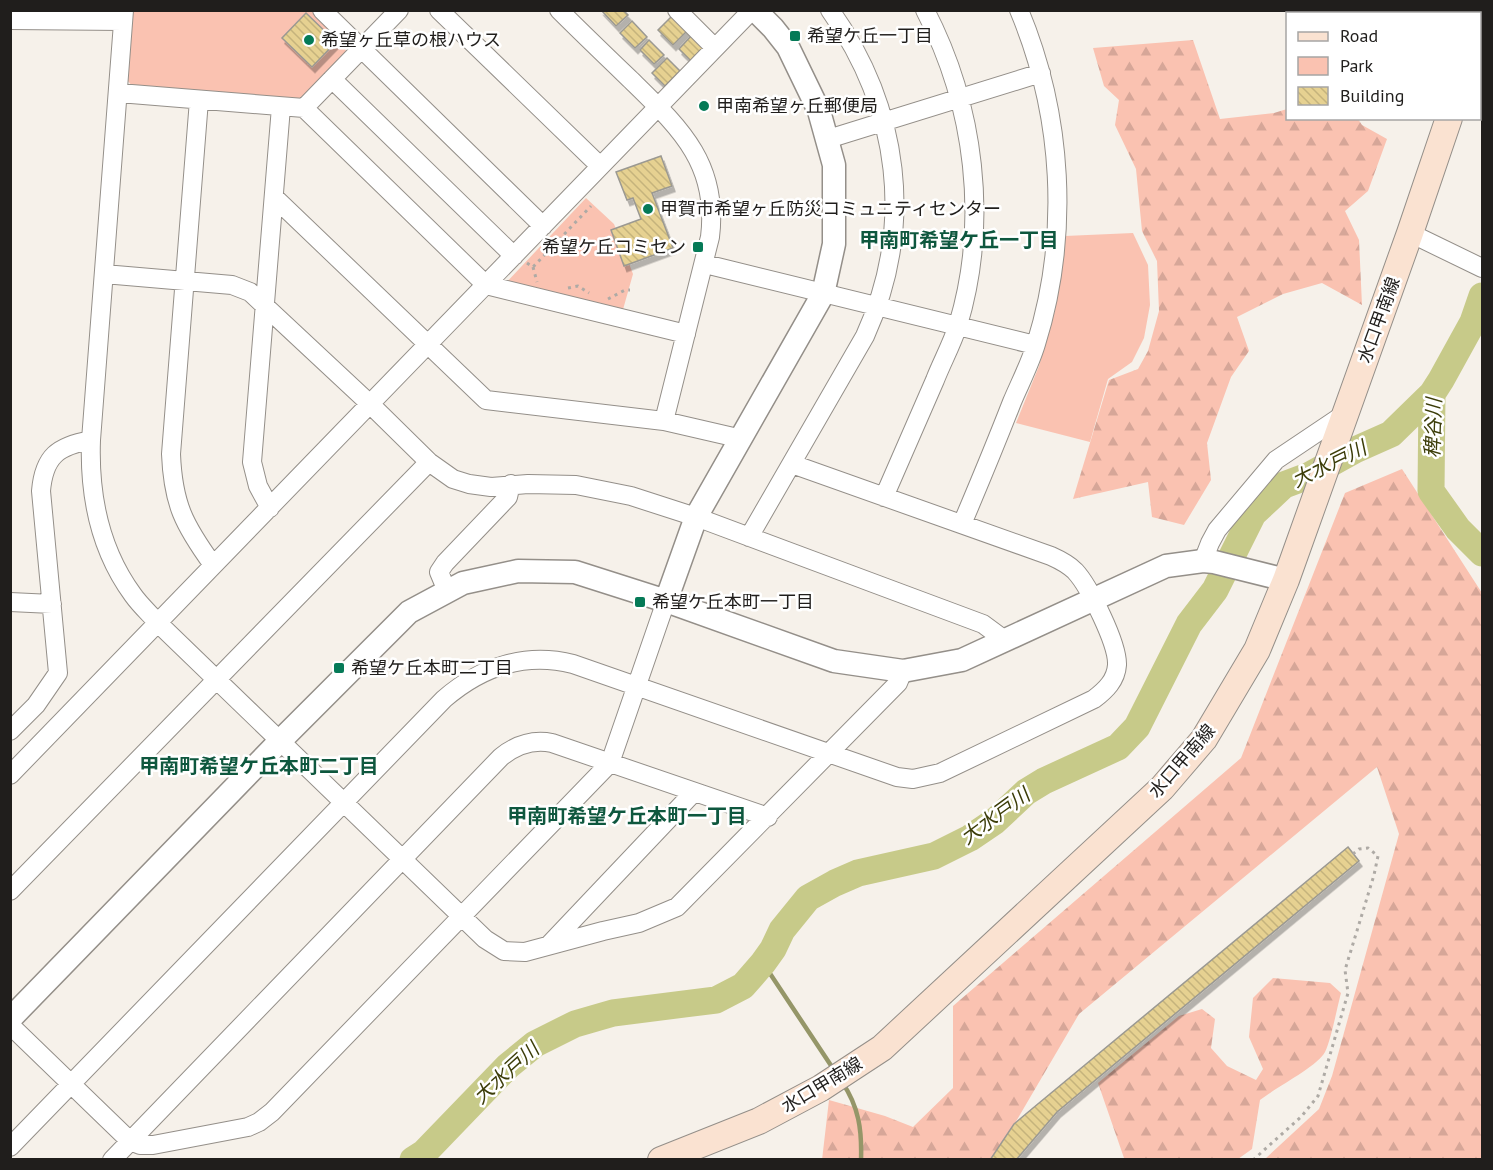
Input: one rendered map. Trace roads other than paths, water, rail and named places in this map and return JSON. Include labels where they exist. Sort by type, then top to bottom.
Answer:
[{"type":"main road","name":"水口甲南線","points":[[676,1157],[759,1121],[821,1088],[882,1048],[1162,788],[1204,739],[1226,706],[1257,650],[1286,580],[1448,120]]},
{"type":"street","points":[[321,10],[543,226]]},
{"type":"street","points":[[304,108],[399,10]]},
{"type":"street","points":[[439,10],[600,166]]},
{"type":"street","points":[[559,10],[683,133],[694,149],[710,190],[712,225],[705,264],[664,422]]},
{"type":"street","points":[[677,10],[715,48]]},
{"type":"street","points":[[10,776],[715,48],[754,10],[773,28],[788,47],[813,96],[828,139],[834,165],[834,244],[823,294],[696,517],[610,763],[272,1112],[248,1127],[153,1145],[130,1141],[10,1025]]},
{"type":"street","points":[[749,537],[865,336],[878,308],[891,252],[894,229],[893,170],[884,121],[866,72],[830,10]]},
{"type":"street","points":[[884,497],[958,326],[968,278],[975,225],[968,135],[960,97],[950,64],[925,10]]},
{"type":"street","points":[[962,524],[1035,345],[1053,273],[1058,207],[1055,149],[1041,73],[1019,10]]},
{"type":"street","points":[[10,20],[124,16],[91,440],[92,493],[104,540],[117,567],[134,596],[158,623],[485,939],[504,951],[525,952],[639,923],[677,907],[768,817],[898,682],[903,671]]},
{"type":"street","points":[[828,139],[1041,73]]},
{"type":"street","points":[[332,79],[514,256]]},
{"type":"street","points":[[119,93],[281,108],[304,108],[486,285],[686,334]]},
{"type":"street","points":[[199,100],[171,454],[174,493],[183,519],[189,532],[213,566]]},
{"type":"street","points":[[270,508],[258,486],[252,462],[281,108]]},
{"type":"street","points":[[274,197],[486,400],[664,422],[742,439]]},
{"type":"street","points":[[1410,233],[1482,268]]},
{"type":"street","points":[[705,264],[1035,345]]},
{"type":"street","points":[[104,274],[241,287],[266,304],[445,475],[469,484],[491,487],[554,483],[632,496],[696,517],[983,624],[1006,641]]},
{"type":"street","points":[[1208,561],[1217,530],[1276,460],[1346,413]]},
{"type":"street","points":[[10,731],[36,705],[58,673],[41,491],[44,470],[56,452],[62,448],[91,440]]},
{"type":"street","points":[[10,891],[429,462]]},
{"type":"street","points":[[10,1147],[444,699],[485,671],[513,662],[553,660],[573,664],[897,777],[912,779],[940,773],[1094,699],[1105,690],[1113,678],[1117,660],[1113,642],[1082,579],[1061,560],[792,464]]},
{"type":"street","points":[[447,591],[439,572],[508,497],[511,484]]},
{"type":"street","points":[[10,1019],[280,741],[409,612],[463,583],[518,571],[575,572],[666,601],[834,661],[903,671],[962,660],[1166,566],[1208,561],[1286,580]]},
{"type":"street","points":[[10,603],[52,604]]},
{"type":"street","points":[[112,1160],[501,758],[521,745],[544,741],[768,817]]},
{"type":"street","points":[[549,945],[694,792]]},
{"type":"waterway","name":"大水戸川","points":[[413,1160],[424,1153],[508,1066],[535,1044],[575,1024],[613,1013],[716,1000],[743,986],[763,963],[782,930],[808,898],[858,873],[934,856],[970,838],[995,821],[1026,792],[1044,781],[1118,747],[1137,727],[1189,624],[1215,590],[1253,514],[1284,485],[1308,476],[1355,450],[1391,434],[1432,394],[1473,322],[1482,296]]},
{"type":"waterway","name":"稗谷川","points":[[1432,394],[1431,491],[1458,529],[1482,553]]},
{"type":"waterway","points":[[763,963],[834,1070]]},
{"type":"waterway","points":[[842,1082],[856,1110],[861,1139],[861,1160]]},
{"type":"place","name":"希望ケ丘一丁目","points":[[795,36]]},
{"type":"place","name":"希望ヶ丘草の根ハウス","points":[[309,40]]},
{"type":"place","name":"甲南希望ヶ丘郵便局","points":[[704,106]]},
{"type":"place","name":"甲賀市希望ヶ丘防災コミュニティセンター","points":[[648,209]]},
{"type":"place","name":"希望ケ丘コミセン","points":[[698,247]]},
{"type":"place","name":"希望ケ丘本町一丁目","points":[[640,602]]},
{"type":"place","name":"希望ケ丘本町二丁目","points":[[339,668]]},
{"type":"district","name":"甲南町希望ケ丘一丁目","points":[[959,240]]},
{"type":"district","name":"甲南町希望ケ丘本町二丁目","points":[[259,766]]},
{"type":"district","name":"甲南町希望ケ丘本町一丁目","points":[[627,816]]}]
